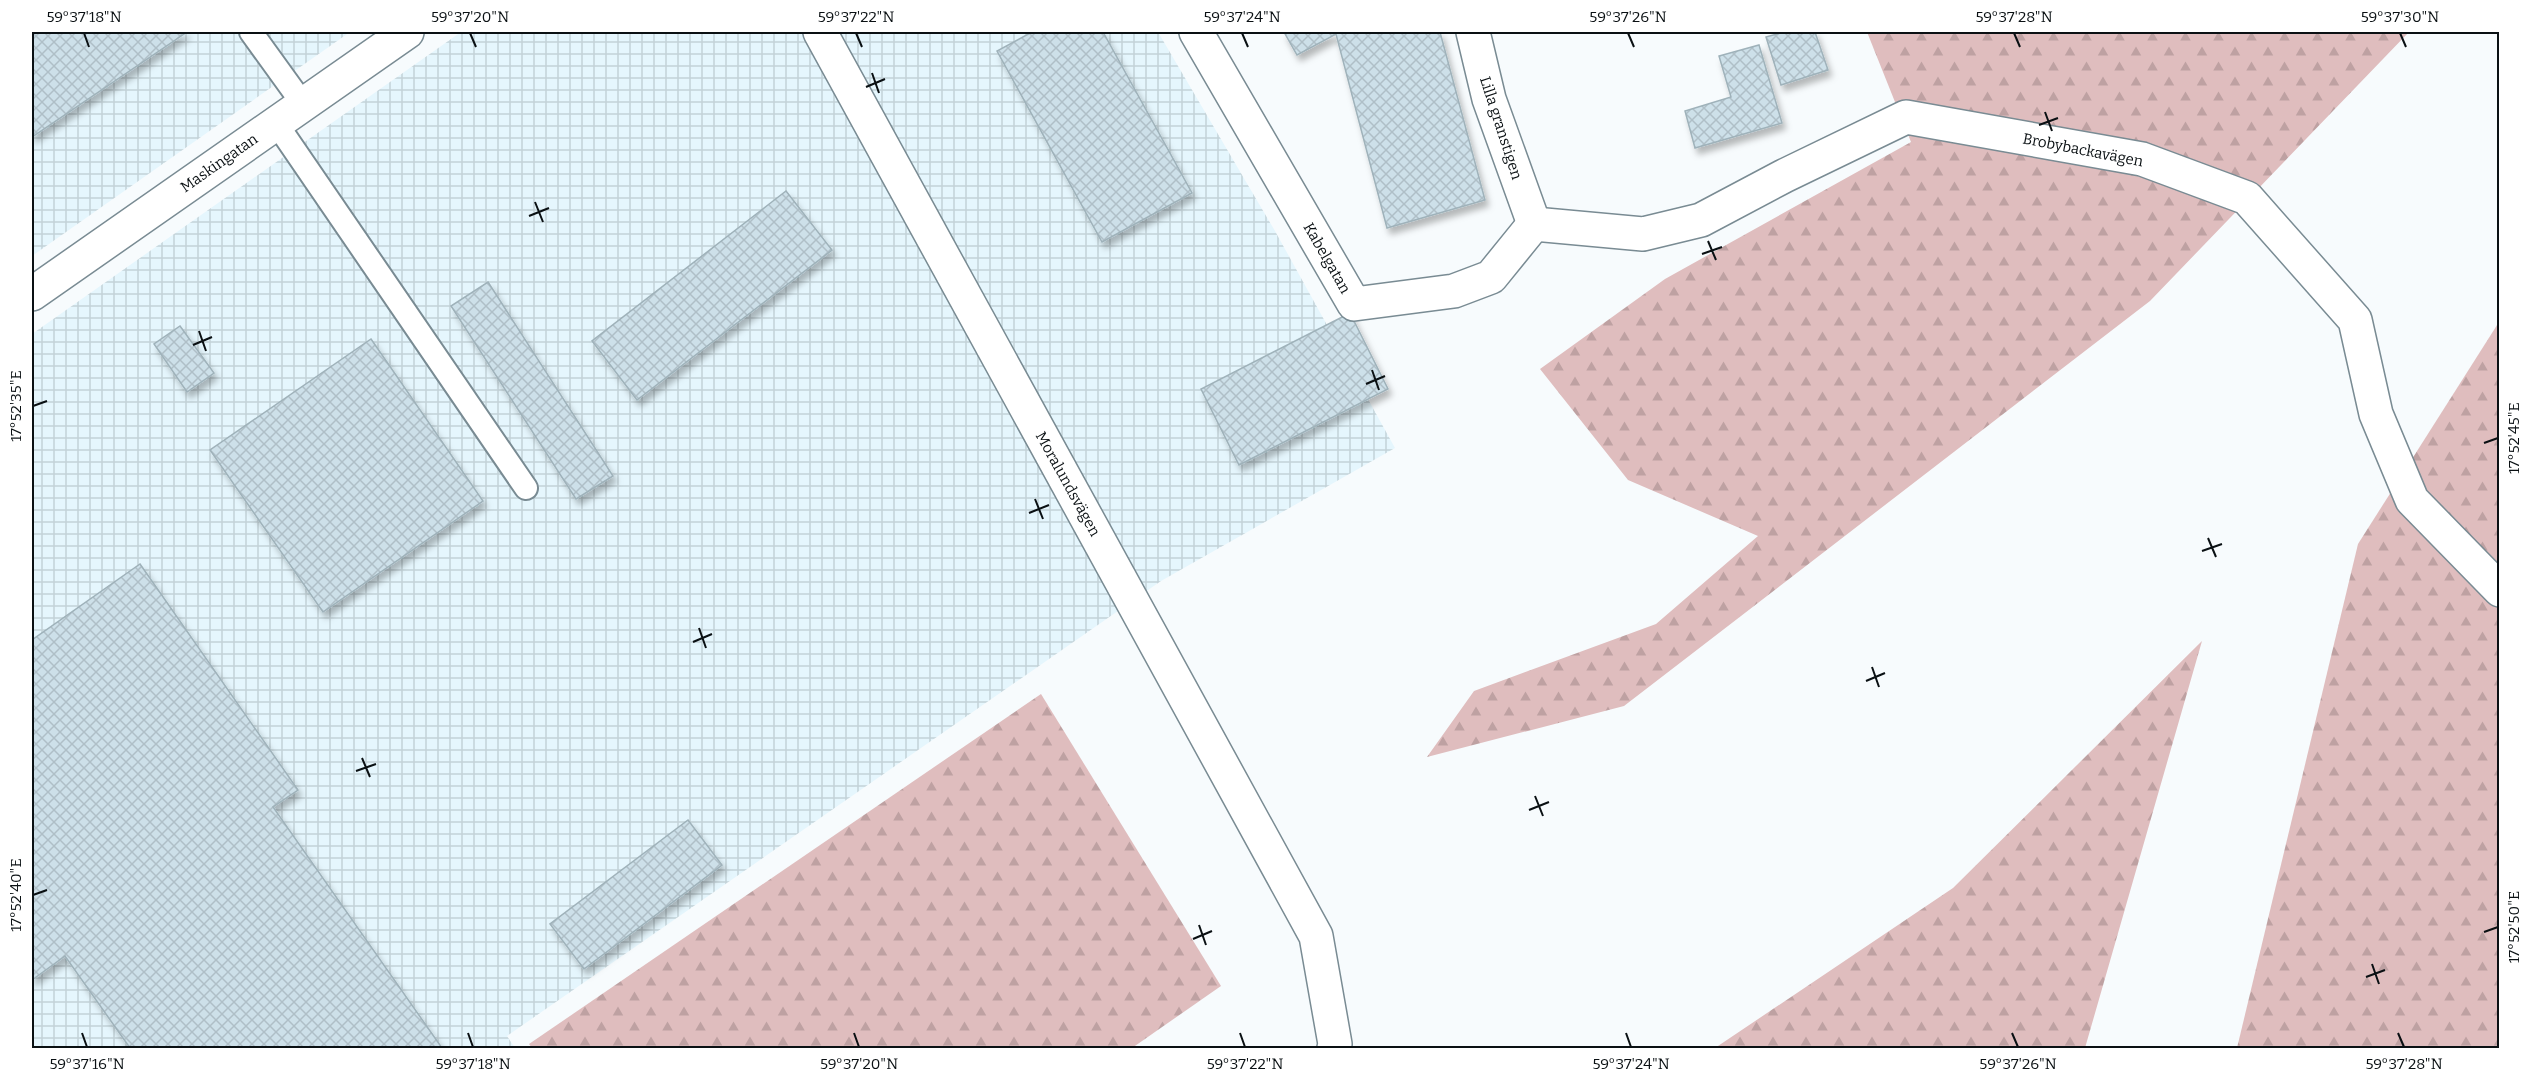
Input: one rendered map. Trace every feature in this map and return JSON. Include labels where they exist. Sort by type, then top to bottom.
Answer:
[{"type":"street","name":"Maskingatan","points":[[32,294],[407,32]]},
{"type":"street","name":"Moralundsvägen","points":[[820,32],[1316,936],[1334,1048]]},
{"type":"street","name":"Kabelgatan","points":[[1196,32],[1354,304],[1454,291],[1491,277],[1534,224]]},
{"type":"street","name":"Lilla granstigen","points":[[1473,32],[1489,99],[1534,224]]},
{"type":"street","name":"Brobybackavägen","points":[[1534,224],[1643,234],[1701,220],[1784,176],[1906,117],[2142,159],[2247,198],[2355,320],[2376,414],[2412,500],[2499,590]]},
{"type":"lane","points":[[251,32],[303,104]]},
{"type":"lane","points":[[276,123],[526,488]]},
{"type":"shaded area","points":[[32,32],[350,32],[32,256]]},
{"type":"shaded area","points":[[461,32],[1158,32],[1275,231],[1395,448],[1161,581],[507,1036],[515,1048],[32,1048],[32,334]]},
{"type":"green space","points":[[1867,32],[2409,32],[2150,301],[1624,706],[1427,757],[1474,691],[1656,624],[1758,536],[1628,480],[1540,369],[1665,279],[1911,142]]},
{"type":"green space","points":[[2499,322],[2499,1048],[2237,1048],[2358,544]]},
{"type":"green space","points":[[2202,641],[2085,1048],[1715,1048],[1953,888]]},
{"type":"green space","points":[[1041,694],[1221,986],[1132,1048],[532,1048],[529,1044]]},
{"type":"building","points":[[32,32],[187,32],[32,137]]},
{"type":"building","points":[[1032,32],[1103,32],[1192,193],[1102,242],[997,51]]},
{"type":"building","points":[[1284,32],[1440,32],[1485,200],[1387,228],[1336,34],[1297,55]]},
{"type":"building","points":[[1784,32],[1815,32],[1828,70],[1781,85],[1766,37]]},
{"type":"building","points":[[1759,45],[1782,123],[1695,148],[1685,111],[1731,97],[1719,56]]},
{"type":"building","points":[[786,191],[832,250],[637,400],[592,341]]},
{"type":"building","points":[[488,282],[613,476],[576,499],[451,306]]},
{"type":"building","points":[[1350,313],[1388,389],[1239,465],[1201,389]]},
{"type":"building","points":[[180,326],[214,373],[187,392],[154,344]]},
{"type":"building","points":[[371,339],[483,501],[323,612],[210,450]]},
{"type":"building","points":[[140,564],[298,790],[273,807],[442,1048],[130,1048],[65,956],[32,980],[32,640]]},
{"type":"building","points":[[688,820],[722,865],[584,969],[550,924]]}]
